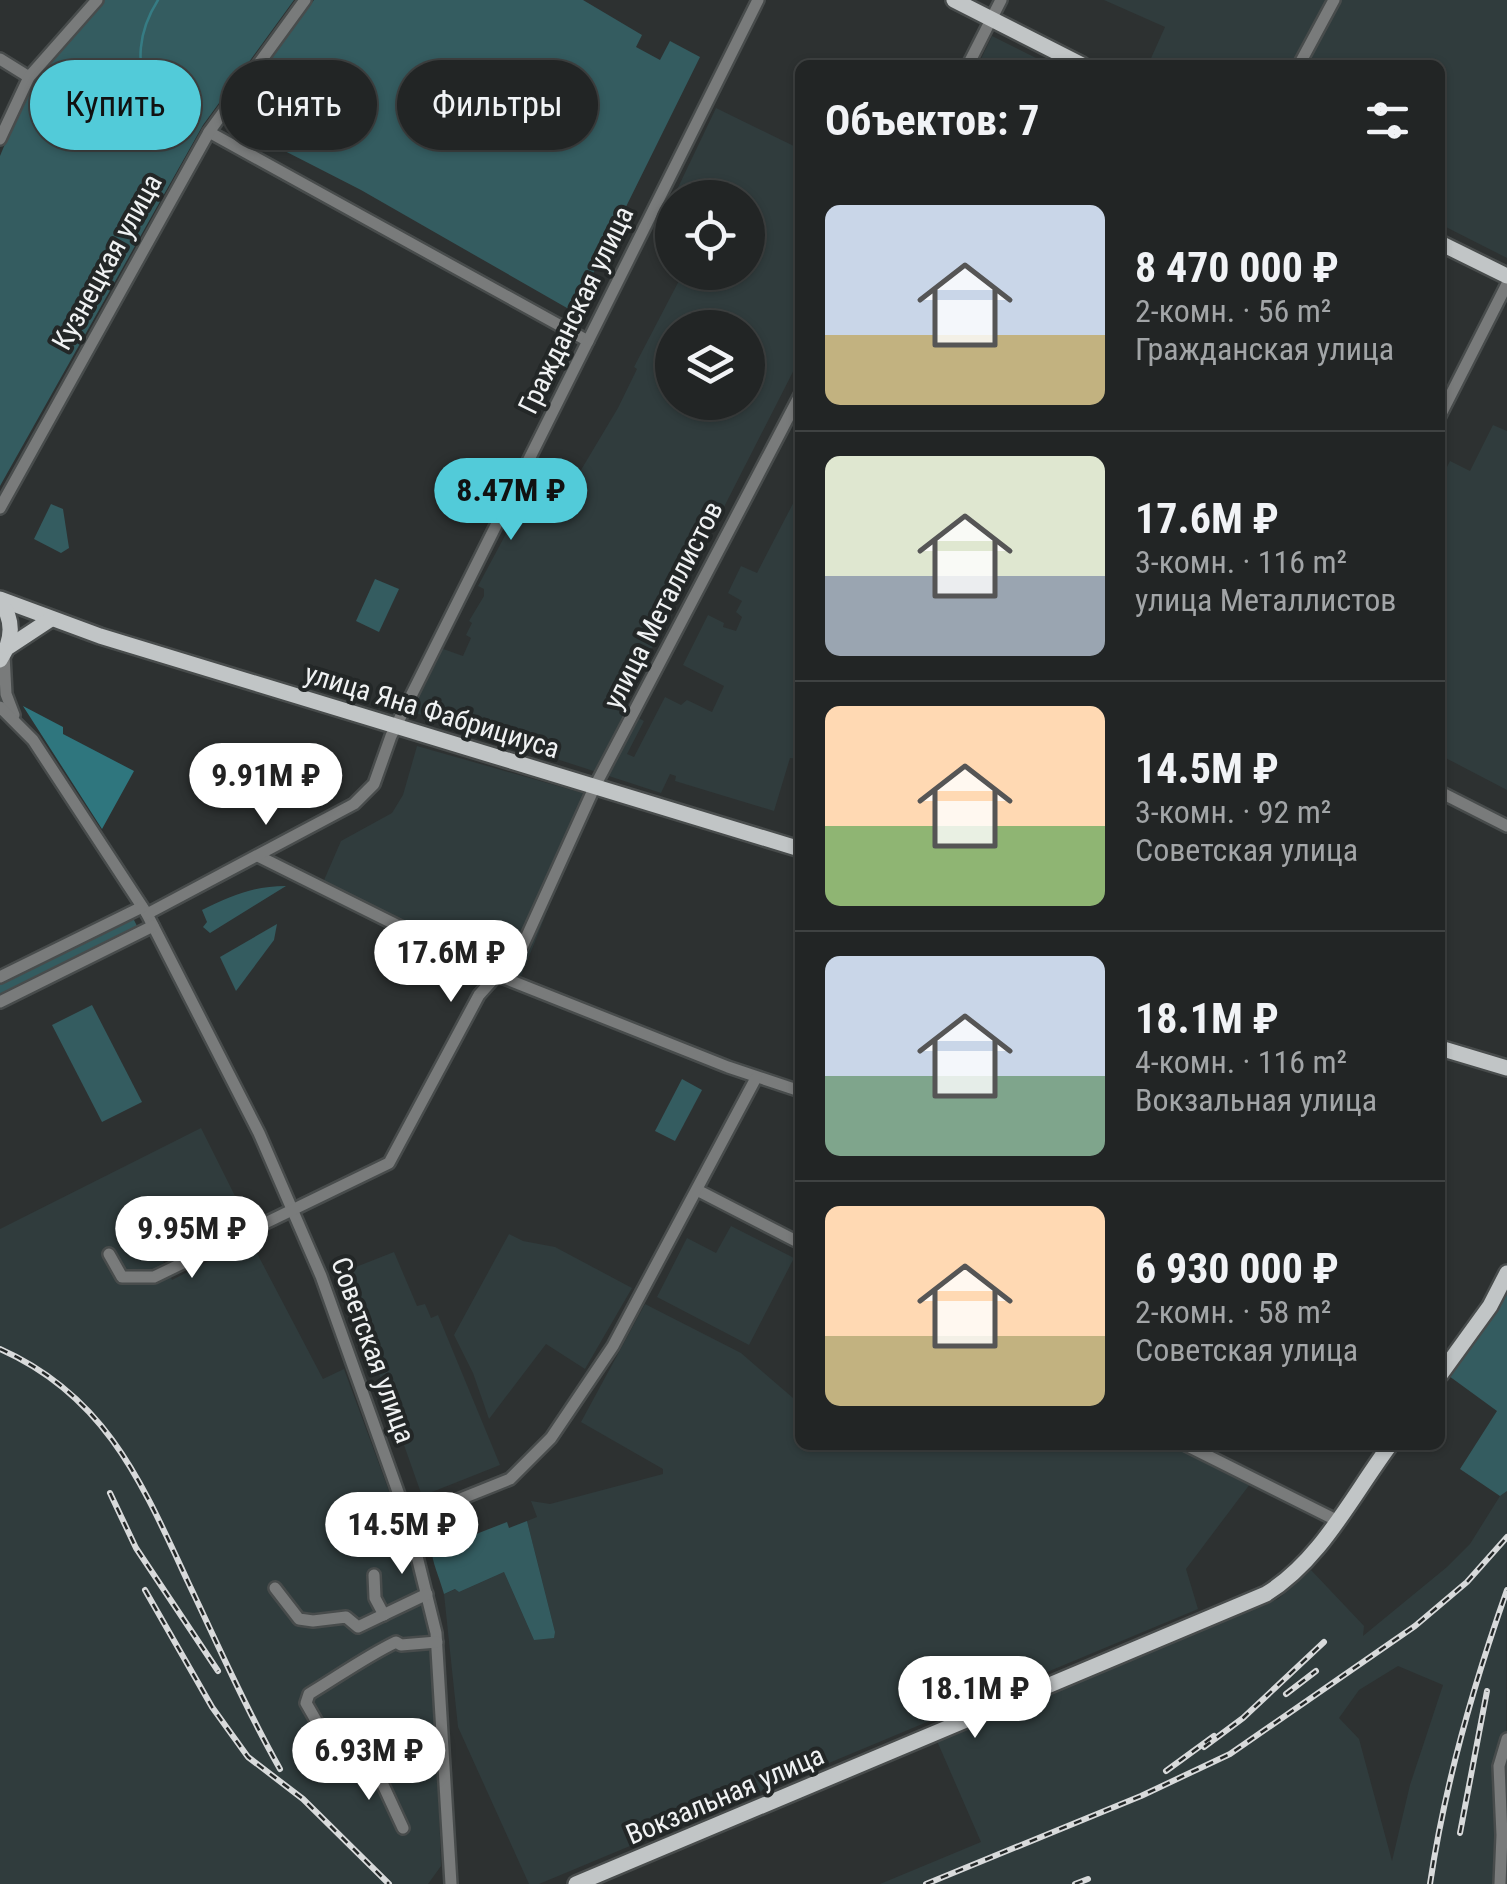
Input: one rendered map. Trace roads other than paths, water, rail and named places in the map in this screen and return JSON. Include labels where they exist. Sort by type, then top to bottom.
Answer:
[{"type":"main road","points":[[954,0],[1072,60]]},
{"type":"main road","points":[[1445,245],[1507,276]]},
{"type":"main road","points":[[0,600],[11,627],[4,654]]},
{"type":"main road","name":"улица Яна Фабрициуса","points":[[0,600],[50,619],[795,847]]},
{"type":"main road","points":[[4,654],[50,619]]},
{"type":"main road","points":[[1445,1049],[1507,1068]]},
{"type":"main road","points":[[1445,1368],[1490,1306],[1507,1273]]},
{"type":"main road","name":"Вокзальная улица","points":[[576,1884],[1266,1594],[1314,1552],[1386,1450]]},
{"type":"street","points":[[0,139],[29,77],[97,0]]},
{"type":"street","name":"Кузнецкая улица","points":[[0,508],[210,132],[305,0]]},
{"type":"street","name":"Гражданская улица","points":[[0,1002],[354,804],[374,784],[397,726],[758,0]]},
{"type":"street","points":[[970,60],[1001,0]]},
{"type":"street","points":[[1303,60],[1334,0]]},
{"type":"street","points":[[0,59],[29,77]]},
{"type":"street","points":[[210,132],[588,341]]},
{"type":"street","points":[[1445,406],[1507,284]]},
{"type":"street","name":"улица Металлистов","points":[[108,1254],[122,1277],[154,1277],[389,1163],[479,996],[522,947],[595,786],[795,405]]},
{"type":"street","name":"Советская улица","points":[[4,654],[6,694],[18,723]]},
{"type":"street","name":"Советская улица","points":[[0,707],[18,723],[60,779],[148,916],[294,1209],[322,1276],[408,1520],[427,1594],[437,1642],[451,1884]]},
{"type":"street","points":[[1445,795],[1507,826]]},
{"type":"street","points":[[258,856],[498,976],[756,1078],[795,1090]]},
{"type":"street","name":"Гражданская улица","points":[[0,977],[148,916]]},
{"type":"street","points":[[408,1520],[510,1479],[551,1438],[613,1346],[756,1078]]},
{"type":"street","points":[[697,1190],[795,1241]]},
{"type":"street","points":[[1196,1450],[1336,1520]]},
{"type":"street","points":[[374,1575],[375,1598],[384,1616]]},
{"type":"street","points":[[275,1588],[300,1619],[313,1622],[346,1617],[358,1627],[427,1594]]},
{"type":"street","points":[[395,1734],[345,1771],[306,1703],[309,1694],[360,1660],[396,1642],[437,1642]]},
{"type":"street","points":[[1500,1884],[1505,1836],[1498,1766],[1507,1739]]},
{"type":"street","points":[[360,1759],[378,1774],[403,1828]]},
{"type":"waterway","points":[[142,60],[146,24],[158,0]]},
{"type":"railway","points":[[0,1349],[37,1368],[68,1391],[116,1446],[154,1510],[280,1769]]},
{"type":"railway","points":[[110,1493],[136,1548],[218,1671]]},
{"type":"railway","points":[[926,1884],[1141,1796],[1230,1754],[1415,1626],[1467,1582],[1507,1537]]},
{"type":"railway","points":[[145,1590],[212,1707],[248,1757],[303,1799],[389,1884]]},
{"type":"railway","points":[[1430,1884],[1461,1735],[1507,1590]]},
{"type":"railway","points":[[1204,1747],[1243,1718],[1324,1642]]},
{"type":"railway","points":[[1286,1694],[1316,1671]]},
{"type":"railway","points":[[1460,1833],[1487,1691]]},
{"type":"railway","points":[[1166,1771],[1214,1736]]},
{"type":"railway","points":[[1075,1884],[1088,1879]]}]
